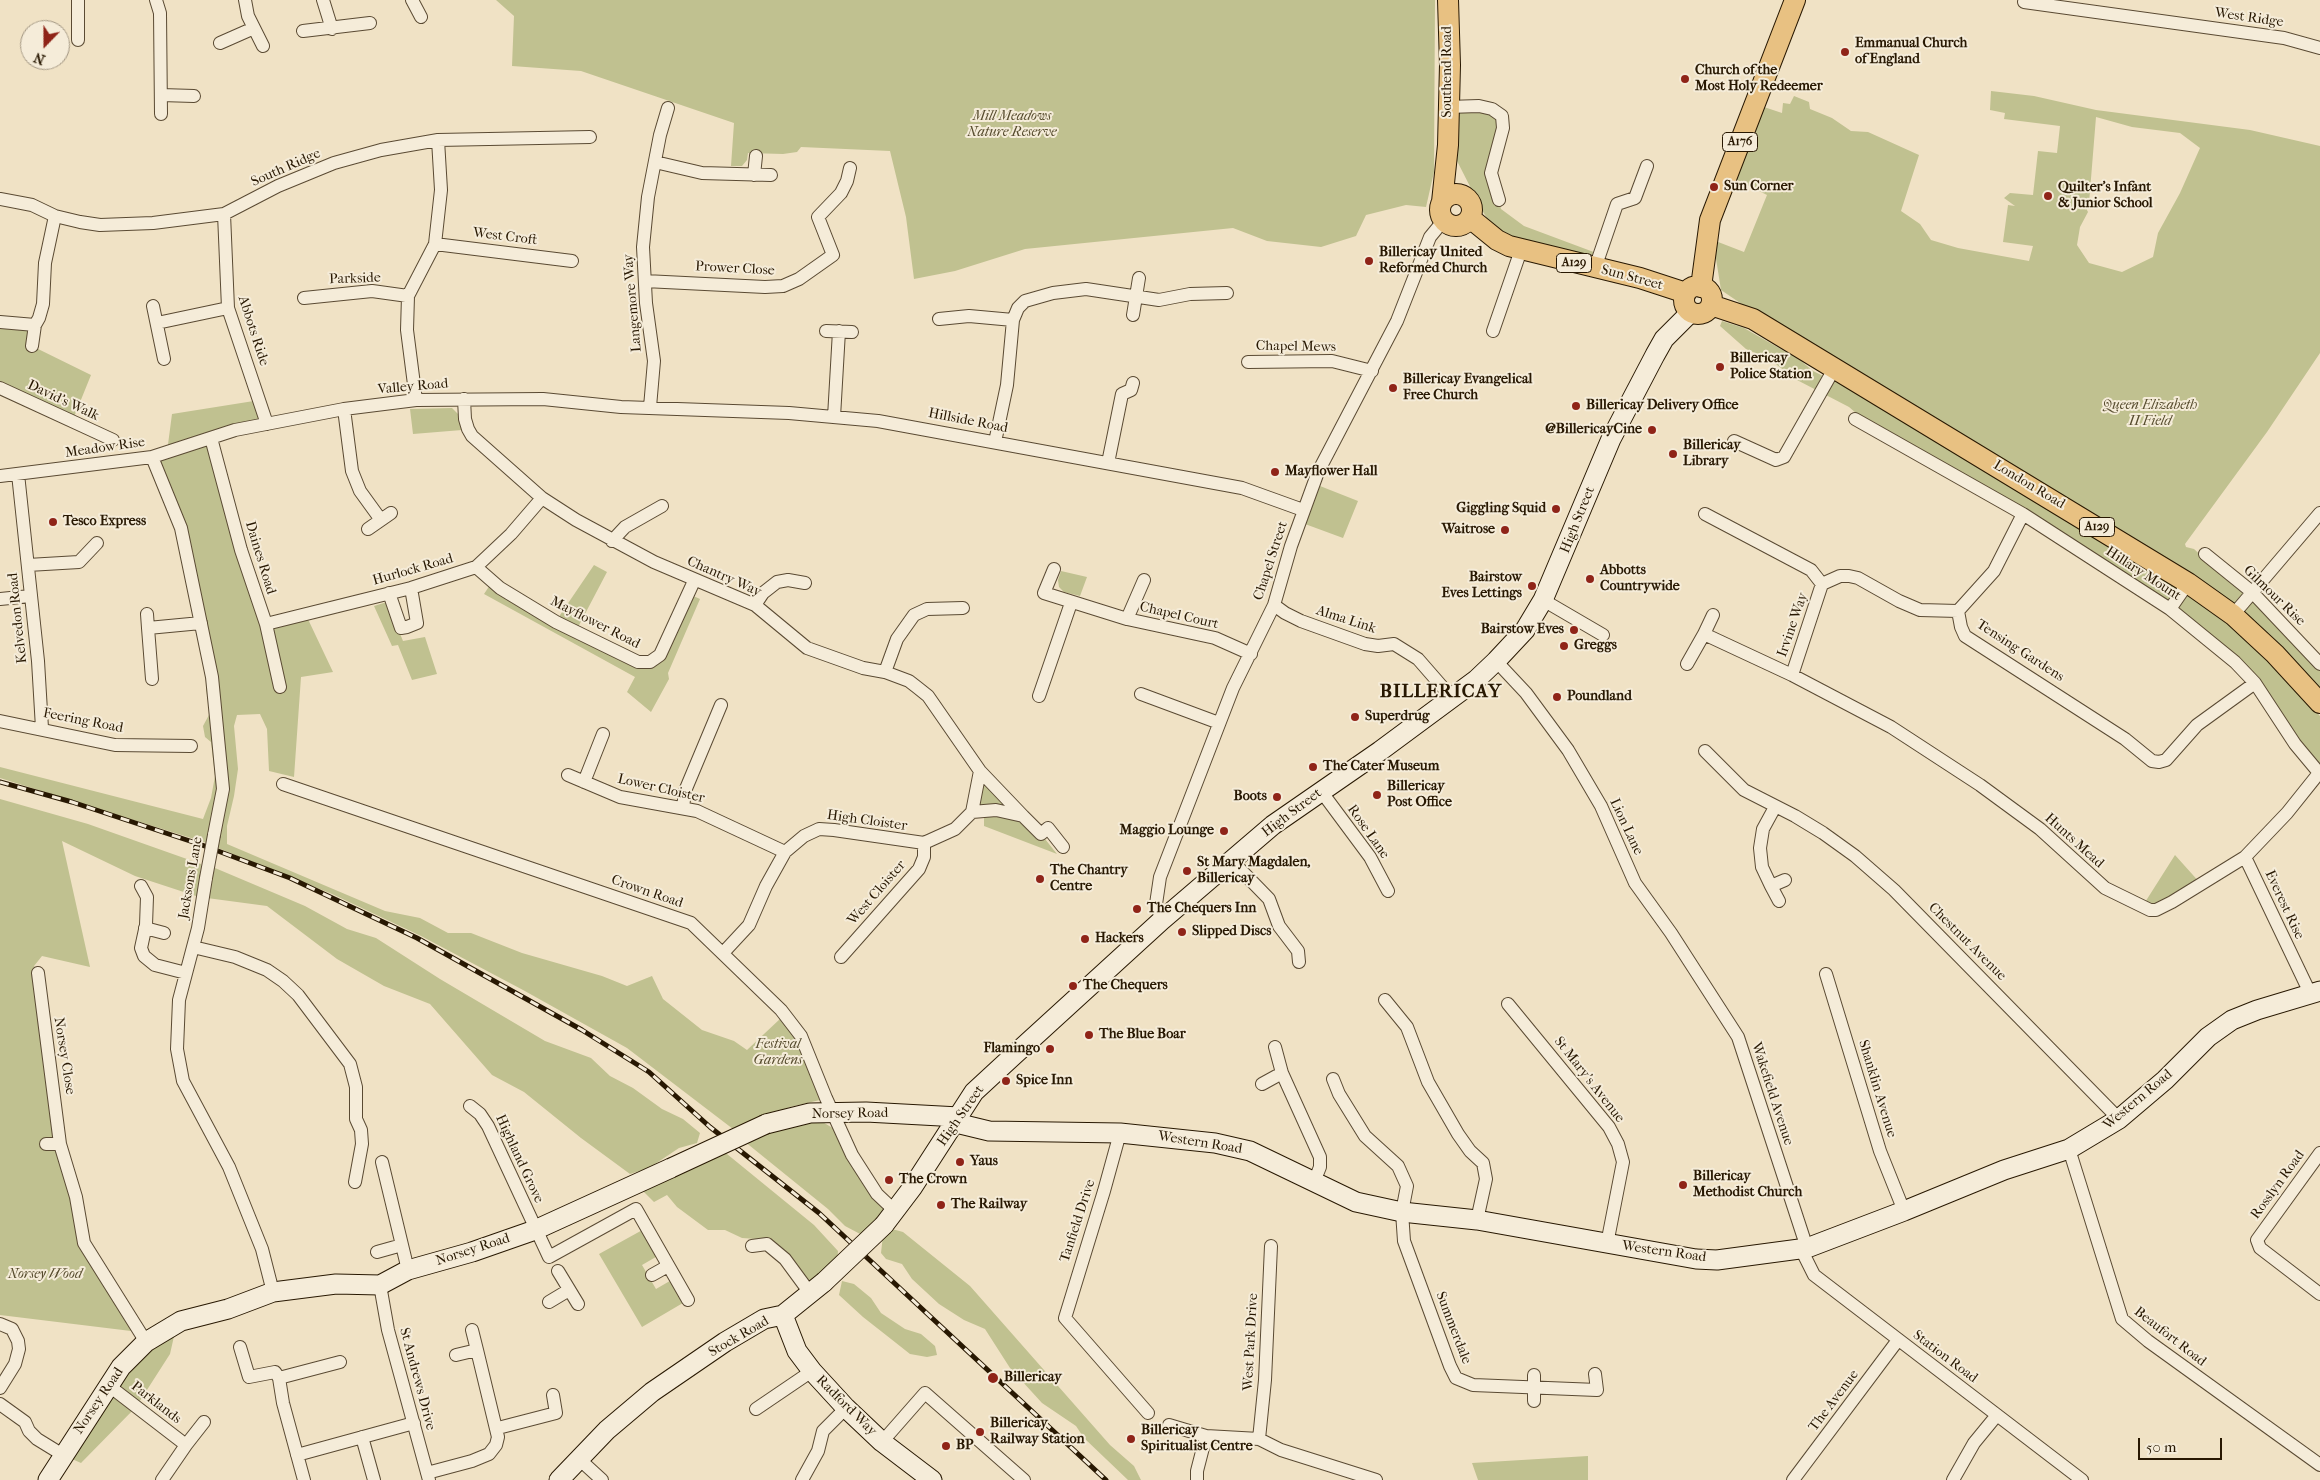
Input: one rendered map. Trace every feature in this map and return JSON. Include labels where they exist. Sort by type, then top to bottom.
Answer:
[{"type":"main road","name":"Southend Road","points":[[1448,0],[1450,64],[1448,107],[1449,206]]},
{"type":"main road","name":"A176","points":[[1693,290],[1710,220],[1795,0]]},
{"type":"main road","points":[[1472,204],[1470,218],[1456,226],[1449,206],[1472,204]]},
{"type":"main road","name":"Sun Street","points":[[1470,218],[1497,240],[1521,250],[1693,290]]},
{"type":"main road","points":[[1693,290],[1709,292],[1711,305],[1703,314],[1690,313],[1684,305],[1693,290]]},
{"type":"main road","name":"London Road","points":[[1711,305],[1753,319],[2188,583],[2233,614],[2275,654],[2320,703]]},
{"type":"street","points":[[78,0],[78,40]]},
{"type":"street","points":[[156,0],[160,14],[161,114]]},
{"type":"street","points":[[245,0],[254,28],[263,46]]},
{"type":"street","points":[[323,0],[332,29]]},
{"type":"street","points":[[412,0],[421,17]]},
{"type":"street","name":"West Ridge","points":[[2024,2],[2284,38],[2320,48]]},
{"type":"street","points":[[304,31],[370,23]]},
{"type":"street","points":[[220,43],[254,28]]},
{"type":"street","points":[[161,95],[194,96]]},
{"type":"street","points":[[1448,107],[1479,106],[1492,109],[1502,116],[1503,128],[1491,173],[1499,200]]},
{"type":"street","name":"Langemore Way","points":[[650,407],[654,361],[644,281],[643,247],[648,198],[660,135],[668,108]]},
{"type":"street","name":"South Ridge","points":[[0,199],[32,204],[55,216],[100,225],[153,223],[224,214],[278,186],[334,163],[381,150],[438,140],[590,137]]},
{"type":"street","points":[[416,400],[407,330],[408,296],[435,244],[441,190],[438,140]]},
{"type":"street","points":[[754,175],[756,156]]},
{"type":"street","points":[[655,162],[702,172],[771,175]]},
{"type":"street","points":[[1595,268],[1617,204],[1635,198],[1646,166]]},
{"type":"street","name":"Prower Close","points":[[644,281],[765,287],[783,286],[799,279],[833,255],[818,217],[841,193],[847,181],[850,168]]},
{"type":"street","name":"Chapel Street","points":[[1162,920],[1156,904],[1160,877],[1233,688],[1274,605],[1303,510],[1337,432],[1372,371],[1397,321],[1427,244],[1449,206]]},
{"type":"street","name":"Abbots Ride","points":[[224,214],[228,308],[267,424]]},
{"type":"street","points":[[32,346],[35,325],[43,304],[45,263],[55,216]]},
{"type":"street","name":"West Croft","points":[[435,244],[572,261]]},
{"type":"street","points":[[1493,330],[1521,250]]},
{"type":"street","points":[[1133,315],[1139,278]]},
{"type":"street","points":[[995,442],[1008,385],[1013,320],[1018,308],[1025,301],[1046,294],[1086,289],[1159,300],[1190,294],[1227,293]]},
{"type":"street","name":"Parkside","points":[[304,298],[372,291],[408,296]]},
{"type":"street","points":[[153,306],[164,359]]},
{"type":"street","points":[[157,323],[228,308]]},
{"type":"street","name":"High Street","points":[[912,1188],[958,1120],[974,1092],[1162,920],[1273,825],[1380,751],[1452,698],[1496,661],[1525,630],[1543,600],[1619,424],[1664,339],[1690,313]]},
{"type":"street","points":[[939,319],[969,316],[1013,320]]},
{"type":"street","points":[[0,322],[35,325]]},
{"type":"street","points":[[834,417],[839,331]]},
{"type":"street","name":"Chapel Mews","points":[[1248,362],[1332,361],[1372,371]]},
{"type":"street","points":[[1734,441],[1776,460],[1784,457],[1834,369]]},
{"type":"street","points":[[1108,463],[1122,394],[1130,390],[1133,382]]},
{"type":"street","name":"David's Walk","points":[[0,388],[113,440]]},
{"type":"street","name":"Chantry Way","points":[[464,399],[465,419],[472,436],[542,498],[612,541],[694,581],[755,605],[806,648],[862,668],[885,672],[909,681],[928,696],[980,771],[1041,834],[1048,828],[1063,847]]},
{"type":"street","name":"Valley Road","points":[[211,438],[267,424],[344,410],[416,400],[542,399],[621,407]]},
{"type":"street","name":"Hillside Road","points":[[621,407],[878,420],[1242,488],[1303,510]]},
{"type":"street","points":[[344,410],[352,471],[360,491],[386,517],[368,529]]},
{"type":"street","name":"Hillary Mount","points":[[1854,419],[2023,514],[2170,609],[2235,662],[2255,683],[2295,744],[2319,774]]},
{"type":"street","name":"Meadow Rise","points":[[0,476],[152,457],[211,438]]},
{"type":"street","name":"Daines Road","points":[[211,438],[241,550],[266,624],[280,687]]},
{"type":"street","name":"Jacksons Lane","points":[[152,457],[172,501],[181,528],[215,702],[223,789],[198,928],[192,947],[177,1019],[177,1049],[183,1081],[229,1167],[262,1249],[273,1292]]},
{"type":"street","name":"Kelvedon Road","points":[[18,474],[38,661],[42,728]]},
{"type":"street","name":"Hurlock Road","points":[[266,624],[411,588],[476,567],[511,534],[542,498]]},
{"type":"street","points":[[612,541],[626,527],[662,506]]},
{"type":"street","points":[[2233,614],[2320,513]]},
{"type":"street","points":[[1705,514],[1811,570],[1822,584],[1840,576],[1849,576],[1858,578],[1920,610],[1958,611],[1994,571],[2023,514]]},
{"type":"street","points":[[28,565],[79,562],[97,543]]},
{"type":"street","name":"Gilmour Rise","points":[[2204,554],[2252,592],[2320,664]]},
{"type":"street","name":"Mayflower Road","points":[[476,567],[500,588],[556,622],[638,662],[650,662],[660,654],[694,581]]},
{"type":"street","name":"Chapel Court","points":[[1054,569],[1044,593],[1127,619],[1196,632],[1251,654]]},
{"type":"street","points":[[755,605],[763,593],[777,582],[788,580],[805,584]]},
{"type":"street","name":"Chapel Court","points":[[1127,619],[1144,580]]},
{"type":"street","points":[[2170,609],[2188,583]]},
{"type":"street","name":"Irvine Way","points":[[1792,675],[1822,584]]},
{"type":"street","points":[[389,593],[401,628],[407,627],[417,623],[411,588]]},
{"type":"street","points":[[0,599],[30,596]]},
{"type":"street","points":[[1543,600],[1603,635]]},
{"type":"street","points":[[1039,696],[1071,602]]},
{"type":"street","name":"Alma Link","points":[[1274,605],[1285,614],[1301,622],[1365,644],[1378,646],[1394,644],[1418,659],[1452,698]]},
{"type":"street","points":[[885,672],[897,639],[914,614],[928,609],[963,608]]},
{"type":"street","name":"Tensing Gardens","points":[[1958,611],[1965,636],[2125,739],[2152,761],[2166,760],[2197,725],[2255,683]]},
{"type":"street","points":[[147,614],[152,678]]},
{"type":"street","points":[[1688,664],[1713,615]]},
{"type":"street","points":[[148,628],[201,623]]},
{"type":"street","name":"Hunts Mead","points":[[1704,634],[1792,675],[1891,727],[1980,785],[2040,830],[2105,888],[2142,907],[2156,910],[2244,856],[2287,813],[2319,774]]},
{"type":"street","name":"Lion Lane","points":[[1496,661],[1526,693],[1568,750],[1601,806],[1636,883],[1671,933],[1720,1011]]},
{"type":"street","points":[[1141,694],[1220,723]]},
{"type":"street","points":[[683,808],[686,791],[721,705]]},
{"type":"street","name":"Feering Road","points":[[0,721],[42,728],[115,745],[191,746]]},
{"type":"street","points":[[584,782],[603,734]]},
{"type":"street","name":"Chestnut Avenue","points":[[1705,752],[1744,790],[1795,816],[1839,845],[1894,890],[2119,1119]]},
{"type":"street","points":[[980,771],[972,812],[996,810],[1023,816]]},
{"type":"street","name":"Lower Cloister","points":[[568,775],[620,797],[683,808],[710,817],[785,852]]},
{"type":"street","name":"Crown Road","points":[[283,784],[684,920],[723,953],[781,1010],[801,1036],[852,1155],[878,1194],[890,1218]]},
{"type":"street","name":"Rose Lane","points":[[1321,791],[1370,857],[1388,891]]},
{"type":"street","points":[[1775,807],[1763,829],[1760,848],[1762,867],[1779,901]]},
{"type":"street","name":"High Cloister","points":[[723,953],[749,925],[766,886],[785,852],[804,836],[819,829],[924,843],[955,829],[972,812]]},
{"type":"street","name":"West Cloister","points":[[841,957],[919,869],[924,857],[924,843]]},
{"type":"street","name":"Everest Rise","points":[[2244,856],[2317,992]]},
{"type":"street","points":[[1232,861],[1269,899],[1280,926],[1298,951],[1298,962]]},
{"type":"street","points":[[1771,886],[1785,880]]},
{"type":"street","points":[[141,886],[147,897],[145,928],[141,948],[148,960],[155,966],[186,973]]},
{"type":"street","points":[[145,928],[164,933]]},
{"type":"street","points":[[192,947],[235,957],[267,970],[283,981],[298,995],[350,1064],[356,1087],[356,1119],[361,1130],[362,1144],[355,1182]]},
{"type":"street","name":"Norsey Close","points":[[38,973],[60,1144],[80,1196],[84,1243],[146,1342]]},
{"type":"street","name":"Shanklin Avenue","points":[[1826,974],[1880,1151],[1904,1211]]},
{"type":"street","name":"Western Road","points":[[958,1120],[989,1131],[1120,1132],[1216,1143],[1250,1151],[1356,1202],[1402,1212],[1477,1220],[1696,1259],[1717,1260],[1804,1248],[1904,1211],[2004,1170],[2069,1149],[2119,1119],[2165,1080],[2208,1037],[2232,1020],[2317,992]]},
{"type":"street","points":[[1386,1000],[1412,1025],[1433,1091],[1458,1134],[1470,1151],[1483,1163],[1486,1179],[1477,1220]]},
{"type":"street","name":"St Mary's Avenue","points":[[1508,1004],[1609,1127],[1618,1144],[1623,1162],[1607,1244]]},
{"type":"street","name":"Wakefield Avenue","points":[[1720,1011],[1738,1037],[1804,1248]]},
{"type":"street","points":[[1275,1047],[1282,1073],[1320,1157],[1320,1167],[1314,1182]]},
{"type":"street","points":[[1262,1084],[1282,1073]]},
{"type":"street","name":"Summerdale","points":[[1333,1079],[1342,1090],[1365,1136],[1398,1166],[1403,1176],[1407,1186],[1402,1212],[1404,1241],[1456,1378],[1473,1385],[1598,1394],[1595,1374]]},
{"type":"street","name":"Highland Grove","points":[[470,1106],[480,1114],[488,1126],[535,1230],[553,1264],[578,1304]]},
{"type":"street","name":"Norsey Road","points":[[48,1480],[121,1367],[146,1342],[182,1321],[228,1310],[273,1292],[336,1284],[380,1285],[408,1270],[472,1252],[535,1230],[766,1124],[810,1113],[874,1112],[958,1120]]},
{"type":"street","name":"Tanfield Drive","points":[[1120,1132],[1065,1318],[1148,1413]]},
{"type":"street","points":[[46,1144],[60,1144]]},
{"type":"street","name":"Beaufort Road","points":[[2069,1149],[2122,1319],[2148,1341],[2320,1465]]},
{"type":"street","name":"Rosslyn Road","points":[[2320,1153],[2257,1240],[2260,1248],[2320,1294]]},
{"type":"street","points":[[382,1162],[395,1223],[408,1270]]},
{"type":"street","name":"Stock Road","points":[[559,1480],[578,1458],[652,1392],[748,1328],[764,1319],[783,1315],[817,1287],[890,1218],[912,1188]]},
{"type":"street","points":[[553,1264],[636,1209],[688,1300]]},
{"type":"street","points":[[752,1246],[767,1244],[817,1287]]},
{"type":"street","points":[[378,1252],[402,1246]]},
{"type":"street","name":"West Park Drive","points":[[1259,1439],[1265,1380],[1271,1246]]},
{"type":"street","name":"Station Road","points":[[1804,1248],[1814,1275],[2082,1480]]},
{"type":"street","points":[[652,1276],[668,1266]]},
{"type":"street","name":"St Andrews Drive","points":[[380,1285],[388,1330],[428,1476]]},
{"type":"street","points":[[549,1302],[569,1290]]},
{"type":"street","name":"Radford Way","points":[[783,1315],[797,1351],[812,1372],[882,1442],[932,1480]]},
{"type":"street","points":[[0,1324],[12,1329],[18,1341],[19,1349],[16,1364],[0,1388]]},
{"type":"street","points":[[428,1476],[489,1454],[496,1445],[498,1428],[472,1330]]},
{"type":"street","name":"The Avenue","points":[[1794,1480],[1898,1340]]},
{"type":"street","points":[[240,1347],[249,1377],[275,1372],[279,1378],[283,1403],[302,1476]]},
{"type":"street","points":[[456,1355],[476,1350]]},
{"type":"street","points":[[279,1378],[340,1362]]},
{"type":"street","points":[[756,1409],[812,1372]]},
{"type":"street","name":"Parklands","points":[[108,1385],[186,1445]]},
{"type":"street","points":[[882,1442],[925,1392],[1020,1476]]},
{"type":"street","points":[[498,1428],[556,1414],[553,1395]]},
{"type":"street","points":[[0,1404],[25,1422],[29,1431],[37,1439],[63,1455]]},
{"type":"street","points":[[802,1480],[818,1451],[823,1431],[846,1408]]},
{"type":"street","points":[[1953,1480],[1974,1443],[1997,1415]]},
{"type":"street","name":"Parklands","points":[[162,1480],[204,1422]]},
{"type":"street","points":[[297,1455],[414,1423]]},
{"type":"street","points":[[1170,1426],[1206,1436],[1259,1439],[1281,1450],[1376,1480]]},
{"type":"street","points":[[1197,1480],[1197,1471],[1206,1436]]},
{"type":"street","points":[[362,1437],[374,1480]]},
{"type":"street","points":[[578,1458],[602,1480]]},
{"type":"green space","name":"Mill Meadows Nature Reserve","points":[[496,0],[1435,0],[1434,172],[1426,207],[1406,205],[1366,215],[1356,236],[1321,247],[1267,241],[1233,228],[1025,249],[955,271],[914,279],[906,217],[890,151],[801,147],[797,152],[783,154],[748,153],[747,160],[742,166],[731,166],[734,123],[581,71],[512,66],[514,16]]},
{"type":"green space","name":"Queen Elizabeth II Field","points":[[1991,91],[2034,96],[2096,110],[2250,130],[2320,146],[2320,353],[2267,432],[2185,544],[2186,547],[2194,549],[2209,563],[2216,563],[2320,664],[2320,703],[2228,617],[2285,675],[2320,716],[2320,774],[2255,683],[2170,609],[1870,425],[1849,407],[1797,380],[1769,359],[1746,349],[1720,326],[1722,321],[1744,328],[1800,360],[1813,371],[1852,390],[1852,379],[1721,290],[1713,240],[1744,252],[1767,195],[1727,175],[1755,104],[1782,113],[1783,103],[1790,104],[1794,96],[1809,102],[1810,109],[1832,118],[1851,131],[1868,132],[1919,155],[1901,211],[1920,224],[1931,240],[1958,248],[2029,261],[2033,246],[2003,242],[2008,205],[2015,206],[2004,198],[2010,193],[2033,195],[2038,151],[2057,153],[2060,126],[2004,119],[2005,113],[1990,110]],"holes":[[[2096,117],[2132,127],[2180,133],[2200,148],[2180,193],[2158,233],[2153,257],[2122,272],[2089,263],[2077,245],[2080,227],[2088,212],[2083,202],[2089,203]]]},
{"type":"green space","points":[[1452,107],[1502,116],[1491,173],[1501,209],[1524,226],[1599,254],[1598,259],[1521,243],[1495,232],[1455,157]]},
{"type":"green space","points":[[0,322],[35,325],[32,346],[91,375],[72,422],[0,387]]},
{"type":"green space","name":"Festival Gardens","points":[[260,400],[267,424],[211,438],[266,624],[306,615],[333,672],[301,677],[294,777],[269,771],[267,729],[260,714],[237,715],[234,726],[238,769],[227,826],[227,844],[385,911],[420,918],[448,933],[471,933],[522,953],[602,976],[627,986],[652,976],[663,999],[702,1030],[734,1041],[747,1050],[781,1018],[794,1034],[820,1100],[790,1107],[733,1129],[627,1048],[523,990],[421,936],[332,894],[218,848],[222,824],[210,844],[0,778],[0,767],[203,819],[211,798],[215,776],[211,742],[205,737],[203,726],[210,713],[206,689],[211,670],[188,556],[152,457],[167,452],[172,414]]},
{"type":"green space","points":[[452,408],[460,416],[462,430],[413,434],[410,409]]},
{"type":"green space","points":[[1320,486],[1358,501],[1343,538],[1305,524]]},
{"type":"green space","points":[[594,565],[607,572],[576,631],[649,662],[689,594],[700,599],[668,673],[669,679],[651,712],[627,692],[635,677],[484,594],[492,582],[556,621]]},
{"type":"green space","points":[[1061,571],[1087,577],[1080,596],[1064,592],[1059,587],[1058,580]]},
{"type":"green space","points":[[387,602],[403,641],[425,637],[437,674],[412,680],[398,645],[392,646],[374,606]]},
{"type":"green space","points":[[980,771],[1041,834],[1057,854],[984,826],[984,811],[972,812]]},
{"type":"green space","name":"Norsey Wood","points":[[0,799],[88,824],[201,864],[199,897],[135,876],[62,841],[90,967],[42,956],[34,966],[38,1017],[77,1229],[131,1331],[0,1315]]},
{"type":"green space","points":[[2175,855],[2201,884],[2172,902],[2142,907]]},
{"type":"green space","points":[[215,868],[305,906],[347,929],[376,938],[440,979],[545,1041],[591,1058],[610,1076],[633,1088],[662,1109],[683,1119],[700,1133],[697,1143],[679,1148],[649,1168],[630,1174],[581,1138],[524,1092],[492,1075],[430,1004],[384,986],[337,959],[267,906],[207,898]]},
{"type":"green space","points":[[811,1115],[836,1130],[889,1214],[862,1235],[845,1226],[828,1209],[744,1141]]},
{"type":"green space","points":[[719,1151],[727,1154],[814,1225],[838,1251],[837,1264],[806,1286],[756,1239],[742,1238],[725,1230],[708,1230],[677,1207],[667,1195],[654,1202],[641,1189]]},
{"type":"green space","points":[[646,1228],[661,1254],[642,1265],[656,1289],[675,1278],[688,1300],[642,1327],[599,1254]]},
{"type":"green space","points":[[892,1229],[903,1232],[970,1286],[1110,1445],[1134,1466],[1141,1480],[1128,1480],[1084,1438],[1076,1426],[1042,1403],[1010,1368],[985,1329],[964,1320],[939,1304],[912,1279],[902,1264],[886,1259],[881,1253],[883,1235]]},
{"type":"green space","points":[[842,1281],[854,1284],[871,1298],[881,1313],[905,1329],[921,1334],[935,1346],[937,1355],[927,1357],[910,1354],[863,1317],[839,1295]]},
{"type":"green space","points":[[177,1323],[170,1354],[136,1407],[81,1463],[63,1455],[108,1385]]},
{"type":"green space","points":[[1588,1456],[1588,1480],[1478,1480],[1472,1463]]},
{"type":"railway","points":[[0,782],[72,802],[202,845],[290,878],[417,938],[582,1030],[649,1072],[710,1127],[819,1213],[1106,1480]]},
{"type":"place","name":"Emmanual Church of England","points":[[1845,52]]},
{"type":"place","name":"Church of the Most Holy Redeemer","points":[[1685,79]]},
{"type":"place","name":"Sun Corner","points":[[1714,187]]},
{"type":"place","name":"Quilter's Infant & Junior School","points":[[2048,196]]},
{"type":"place","name":"Billericay United Reformed Church","points":[[1369,261]]},
{"type":"place","name":"Billericay Police Station","points":[[1720,367]]},
{"type":"place","name":"Billericay Evangelical Free Church","points":[[1393,388]]},
{"type":"place","name":"Billericay Delivery Office","points":[[1576,406]]},
{"type":"place","name":"@BillericayCine","points":[[1652,430]]},
{"type":"place","name":"Billericay Library","points":[[1673,454]]},
{"type":"place","name":"Mayflower Hall","points":[[1275,472]]},
{"type":"place","name":"Giggling Squid","points":[[1556,509]]},
{"type":"place","name":"Tesco Express","points":[[53,522]]},
{"type":"place","name":"Waitrose","points":[[1505,530]]},
{"type":"place","name":"Abbotts Countrywide","points":[[1590,579]]},
{"type":"place","name":"Bairstow Eves Lettings","points":[[1532,586]]},
{"type":"place","name":"Bairstow Eves","points":[[1574,630]]},
{"type":"place","name":"Greggs","points":[[1564,646]]},
{"type":"place","name":"Poundland","points":[[1557,697]]},
{"type":"place","name":"Superdrug","points":[[1355,717]]},
{"type":"place","name":"The Cater Museum","points":[[1313,767]]},
{"type":"place","name":"Billericay Post Office","points":[[1377,795]]},
{"type":"place","name":"Boots","points":[[1277,797]]},
{"type":"place","name":"Maggio Lounge","points":[[1224,831]]},
{"type":"place","name":"St Mary Magdalen, Billericay","points":[[1187,871]]},
{"type":"place","name":"The Chantry Centre","points":[[1040,879]]},
{"type":"place","name":"The Chequers Inn","points":[[1137,909]]},
{"type":"place","name":"Slipped Discs","points":[[1182,932]]},
{"type":"place","name":"Hackers","points":[[1085,939]]},
{"type":"place","name":"The Chequers","points":[[1073,986]]},
{"type":"place","name":"The Blue Boar","points":[[1089,1035]]},
{"type":"place","name":"Flamingo","points":[[1050,1049]]},
{"type":"place","name":"Spice Inn","points":[[1006,1081]]},
{"type":"place","name":"Yaus","points":[[960,1162]]},
{"type":"place","name":"The Crown","points":[[889,1180]]},
{"type":"place","name":"Billericay Methodist Church","points":[[1683,1185]]},
{"type":"place","name":"The Railway","points":[[941,1205]]},
{"type":"place","name":"Billericay","points":[[993,1378]]},
{"type":"place","name":"Billericay Railway Station","points":[[980,1432]]},
{"type":"place","name":"Billericay Spiritualist Centre","points":[[1131,1439]]},
{"type":"place","name":"BP","points":[[946,1446]]},
{"type":"district","name":"BILLERICAY","points":[[1441,692]]}]
